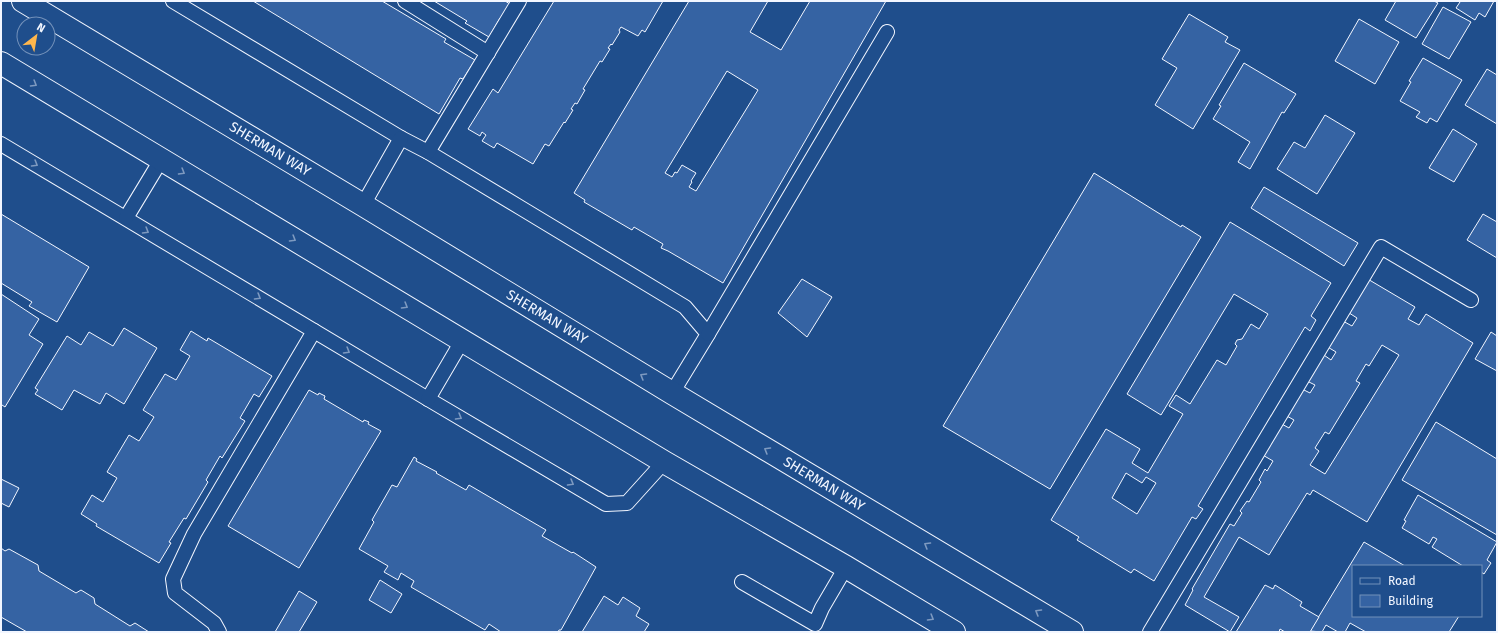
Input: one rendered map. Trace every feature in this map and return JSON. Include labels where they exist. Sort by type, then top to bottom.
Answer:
[{"type":"main road","name":"SHERMAN WAY","points":[[23,1],[672,393],[1072,632]]},
{"type":"main road","points":[[1,63],[664,462],[846,567],[954,632]]},
{"type":"lane","points":[[173,1],[401,138],[428,152],[685,307],[708,334]]},
{"type":"lane","points":[[405,1],[488,53]]},
{"type":"lane","points":[[428,152],[519,1]]},
{"type":"lane","points":[[672,393],[887,32]]},
{"type":"lane","points":[[363,205],[401,138]]},
{"type":"lane","points":[[1,144],[606,504],[627,503],[664,462]]},
{"type":"lane","points":[[126,218],[161,160]]},
{"type":"lane","points":[[1150,632],[1381,247],[1471,300]]},
{"type":"lane","points":[[219,632],[214,623],[175,593],[174,579],[194,534],[314,331]]},
{"type":"lane","points":[[428,399],[462,341]]},
{"type":"lane","points":[[742,582],[815,624],[822,608],[846,567]]},
{"type":"building","points":[[253,1],[382,1],[446,39],[444,42],[475,60],[463,79],[460,78],[439,114]]},
{"type":"building","points":[[434,1],[505,1],[510,4],[502,19],[500,18],[489,37],[465,23],[467,21]]},
{"type":"building","points":[[554,1],[663,1],[645,32],[642,30],[638,36],[621,27],[619,30],[620,32],[612,45],[611,44],[608,48],[610,49],[602,62],[600,61],[583,89],[585,90],[577,104],[575,103],[571,109],[573,110],[565,123],[564,122],[549,146],[545,144],[533,164],[497,143],[494,148],[482,141],[486,135],[482,132],[480,136],[468,129],[493,89],[498,93]]},
{"type":"building","points":[[689,1],[768,1],[750,32],[781,50],[810,1],[886,1],[723,283],[661,248],[663,244],[634,227],[632,230],[584,202],[585,200],[574,193]],"holes":[[[727,71],[758,90],[696,191],[689,187],[696,173],[682,165],[677,173],[675,172],[672,177],[665,173]]]},
{"type":"building","points":[[1396,1],[1434,1],[1438,3],[1416,38],[1385,20]]},
{"type":"building","points":[[1458,1],[1494,1],[1485,17],[1479,13],[1475,20],[1456,8],[1460,2]]},
{"type":"building","points":[[1443,7],[1471,22],[1449,59],[1422,44]]},
{"type":"building","points":[[1189,14],[1228,37],[1225,42],[1240,50],[1193,129],[1155,105],[1177,68],[1162,59]]},
{"type":"building","points":[[1359,19],[1399,42],[1375,84],[1335,61]]},
{"type":"building","points":[[1423,58],[1462,80],[1437,122],[1430,118],[1427,123],[1416,117],[1420,112],[1400,101],[1411,82],[1409,81]]},
{"type":"building","points":[[1244,63],[1296,94],[1284,113],[1282,112],[1250,169],[1238,162],[1250,142],[1213,119],[1221,106],[1219,105]]},
{"type":"building","points":[[1487,69],[1497,75],[1497,124],[1465,105]]},
{"type":"building","points":[[1325,115],[1355,133],[1317,194],[1277,169],[1294,142],[1305,148]]},
{"type":"building","points":[[1453,129],[1477,144],[1454,182],[1429,168]]},
{"type":"building","points":[[1094,173],[1181,227],[1182,225],[1201,237],[1050,489],[943,426]]},
{"type":"building","points":[[1264,187],[1358,243],[1344,266],[1251,208]]},
{"type":"building","points":[[1,214],[89,267],[57,322],[29,306],[32,302],[1,283]]},
{"type":"building","points":[[1483,214],[1497,222],[1497,258],[1467,240]]},
{"type":"building","points":[[1230,222],[1331,283],[1311,316],[1316,320],[1310,331],[1305,327],[1198,506],[1203,509],[1196,519],[1192,517],[1154,581],[1134,569],[1131,573],[1077,540],[1079,537],[1051,520],[1106,429],[1140,449],[1132,463],[1148,473],[1183,414],[1169,406],[1176,395],[1190,404],[1217,360],[1226,365],[1237,346],[1235,344],[1237,340],[1242,339],[1251,324],[1259,329],[1268,314],[1234,294],[1161,415],[1127,394]],"holes":[[[1126,473],[1142,483],[1146,477],[1156,483],[1137,514],[1112,498]]]},
{"type":"building","points":[[1366,278],[1415,307],[1408,319],[1419,325],[1426,314],[1473,343],[1367,522],[1313,490],[1310,495],[1307,493],[1269,555],[1239,537],[1204,597],[1239,617],[1230,632],[1185,605],[1193,590],[1192,589],[1230,524],[1234,526],[1242,513],[1240,511],[1247,501],[1249,502],[1261,482],[1259,480],[1265,469],[1267,471],[1273,461],[1261,454],[1280,423],[1289,428],[1294,420],[1285,415],[1300,388],[1310,393],[1315,385],[1305,380],[1321,353],[1331,360],[1336,352],[1326,346],[1341,320],[1352,326],[1357,318],[1346,311]],"holes":[[[1382,345],[1399,355],[1325,474],[1310,465],[1319,451],[1315,448],[1325,432],[1329,434],[1360,383],[1356,381],[1366,364],[1369,366]]]},
{"type":"building","points":[[802,279],[832,297],[807,337],[778,313]]},
{"type":"building","points":[[1,294],[39,319],[29,335],[43,344],[5,407],[2,405],[1,406]]},
{"type":"building","points":[[124,328],[157,348],[124,404],[106,393],[100,404],[74,390],[62,410],[35,394],[38,390],[35,388],[67,336],[81,345],[89,332],[113,346]]},
{"type":"building","points":[[191,331],[207,341],[208,338],[272,376],[259,397],[254,394],[240,418],[245,421],[222,458],[220,456],[206,480],[208,482],[186,519],[184,518],[169,542],[171,543],[159,563],[96,526],[97,524],[81,514],[92,495],[103,502],[117,478],[107,472],[129,435],[139,441],[154,417],[143,410],[165,374],[176,380],[190,356],[180,350]]},
{"type":"building","points":[[1491,332],[1497,336],[1497,371],[1475,359]]},
{"type":"building","points":[[309,390],[318,395],[319,393],[325,396],[324,399],[363,422],[364,420],[369,422],[368,424],[381,431],[299,568],[228,526]]},
{"type":"building","points":[[1436,422],[1497,459],[1497,535],[1402,480]]},
{"type":"building","points":[[414,457],[417,459],[416,461],[466,490],[469,485],[546,530],[542,536],[572,553],[573,552],[596,567],[561,630],[558,632],[501,632],[489,624],[485,630],[411,587],[414,581],[401,573],[398,580],[384,572],[388,566],[359,549],[374,522],[372,520],[392,485],[397,487]]},
{"type":"building","points":[[1,479],[19,488],[9,507],[1,503]]},
{"type":"building","points":[[1418,495],[1497,542],[1487,560],[1491,563],[1484,574],[1482,573],[1482,565],[1461,565],[1432,547],[1437,539],[1433,537],[1429,544],[1402,528],[1406,521],[1404,520]]},
{"type":"building","points":[[1364,542],[1403,565],[1352,565],[1352,617],[1458,617],[1449,632],[1366,632],[1350,623],[1345,632],[1338,632],[1326,625],[1322,632],[1310,631]]},
{"type":"building","points":[[1,548],[5,551],[9,549],[38,565],[39,571],[76,593],[81,590],[94,598],[95,604],[130,626],[135,623],[149,632],[27,632],[1,617]]},
{"type":"building","points":[[380,580],[402,594],[391,613],[369,600]]},
{"type":"building","points":[[1265,585],[1273,589],[1275,585],[1302,602],[1300,606],[1319,617],[1310,632],[1285,632],[1280,629],[1279,632],[1236,632]]},
{"type":"building","points":[[299,591],[317,602],[299,632],[275,632]]},
{"type":"building","points":[[604,596],[618,605],[623,597],[640,608],[636,616],[649,624],[644,632],[582,632]]}]
